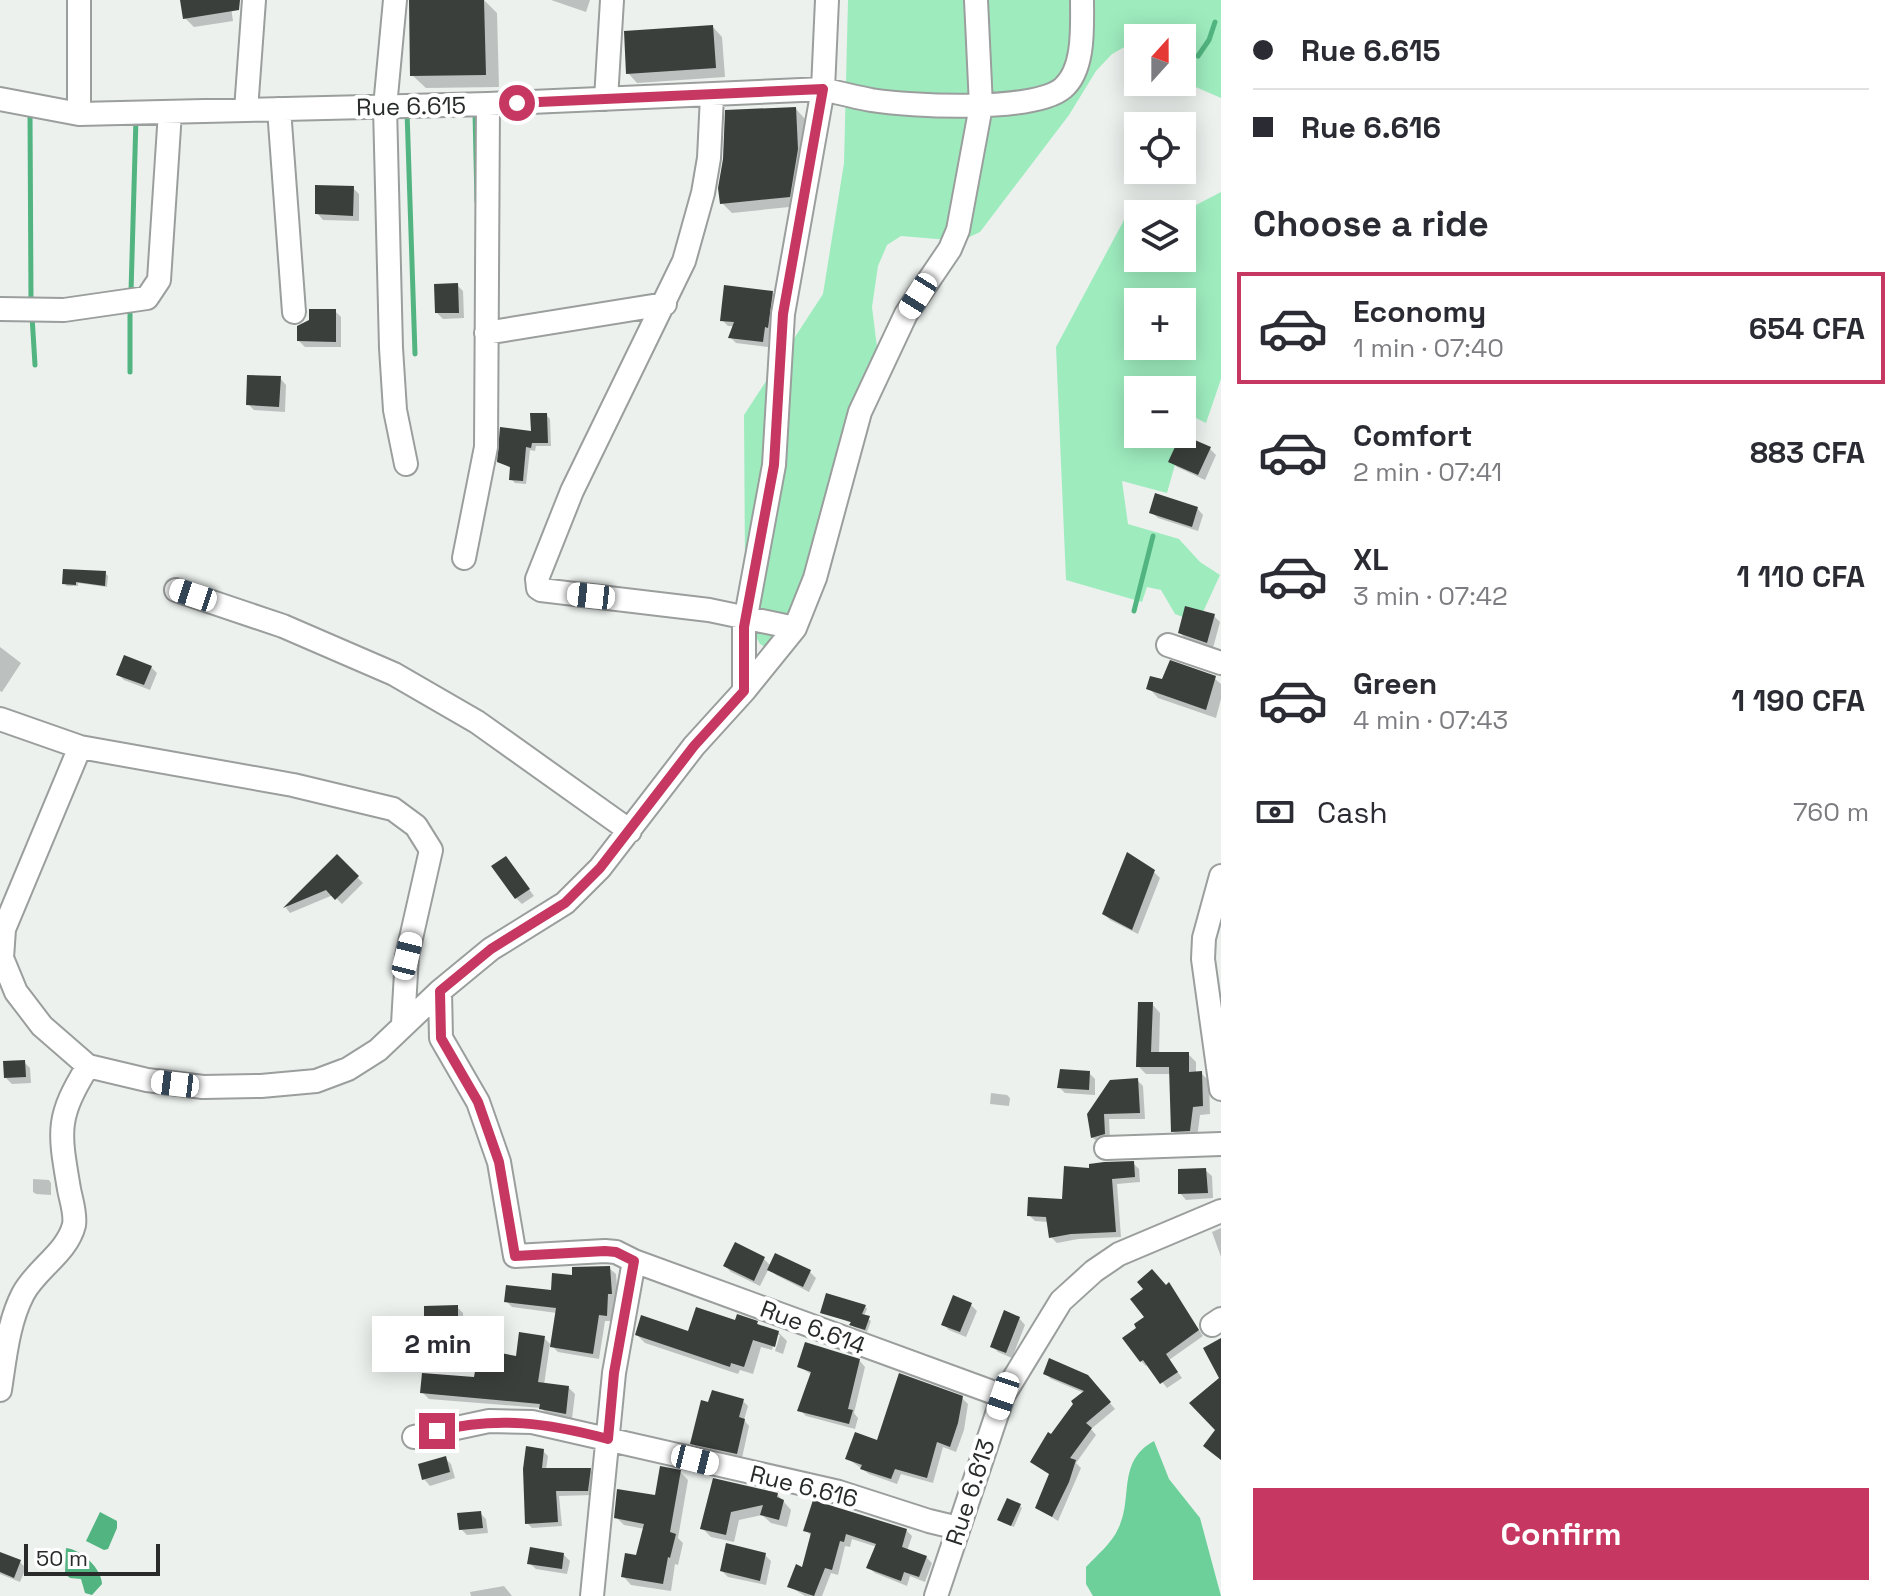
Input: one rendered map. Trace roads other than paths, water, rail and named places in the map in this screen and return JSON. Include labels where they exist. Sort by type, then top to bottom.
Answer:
[{"type":"street","points":[[79,0],[79,114]]},
{"type":"street","points":[[246,110],[254,0]]},
{"type":"street","points":[[395,0],[385,107],[391,348],[395,410],[406,464]]},
{"type":"street","points":[[606,99],[612,0]]},
{"type":"street","points":[[744,691],[746,617],[774,465],[783,314],[823,89],[827,0]]},
{"type":"street","points":[[80,747],[4,929],[2,958],[16,992],[42,1026],[88,1066],[147,1080],[203,1087],[316,1081],[348,1069],[378,1050],[403,1024],[491,949],[565,903],[600,868],[694,746],[795,628],[815,578],[860,412],[906,314],[950,249],[958,230],[981,106],[976,0]]},
{"type":"street","name":"Rue 6.615","points":[[0,99],[79,114],[488,104],[823,89],[873,100],[1003,105],[1048,97],[1064,87],[1072,77],[1078,58],[1082,0]]},
{"type":"street","points":[[712,96],[709,158],[703,193],[684,261],[572,491],[537,579],[538,588],[709,610],[795,628]]},
{"type":"street","points":[[464,558],[486,447],[488,104]]},
{"type":"street","points":[[279,109],[294,312]]},
{"type":"street","points":[[0,309],[64,310],[147,298],[159,280],[170,112]]},
{"type":"street","points":[[486,333],[665,304]]},
{"type":"street","points":[[176,590],[283,626],[394,674],[477,722],[630,831]]},
{"type":"street","points":[[1168,645],[1221,663]]},
{"type":"street","points":[[0,719],[80,747],[293,785],[393,809],[416,826],[431,850],[407,956],[403,1024]]},
{"type":"street","points":[[1221,876],[1207,926],[1203,959],[1221,1089]]},
{"type":"street","name":"Rue 6.614","points":[[440,991],[441,1038],[478,1102],[499,1162],[515,1256],[616,1252],[633,1266],[1003,1396]]},
{"type":"street","points":[[0,1390],[12,1325],[23,1295],[38,1272],[62,1248],[74,1225],[60,1139],[69,1099],[88,1066]]},
{"type":"street","points":[[1106,1148],[1221,1144]]},
{"type":"street","name":"Rue 6.613","points":[[936,1596],[1003,1396],[1061,1301],[1119,1254],[1221,1211]]},
{"type":"street","points":[[592,1596],[614,1373],[633,1266]]},
{"type":"street","name":"Rue 6.616","points":[[414,1437],[489,1421],[532,1422],[839,1492],[958,1528]]},
{"type":"waterway","points":[[1198,56],[1209,40],[1215,22]]},
{"type":"waterway","points":[[407,111],[415,354]]},
{"type":"waterway","points":[[30,112],[31,302]]},
{"type":"waterway","points":[[475,112],[477,202]]},
{"type":"waterway","points":[[131,292],[136,118]]},
{"type":"waterway","points":[[130,306],[130,372]]},
{"type":"waterway","points":[[32,316],[35,365]]},
{"type":"waterway","points":[[1134,611],[1153,536]]}]
